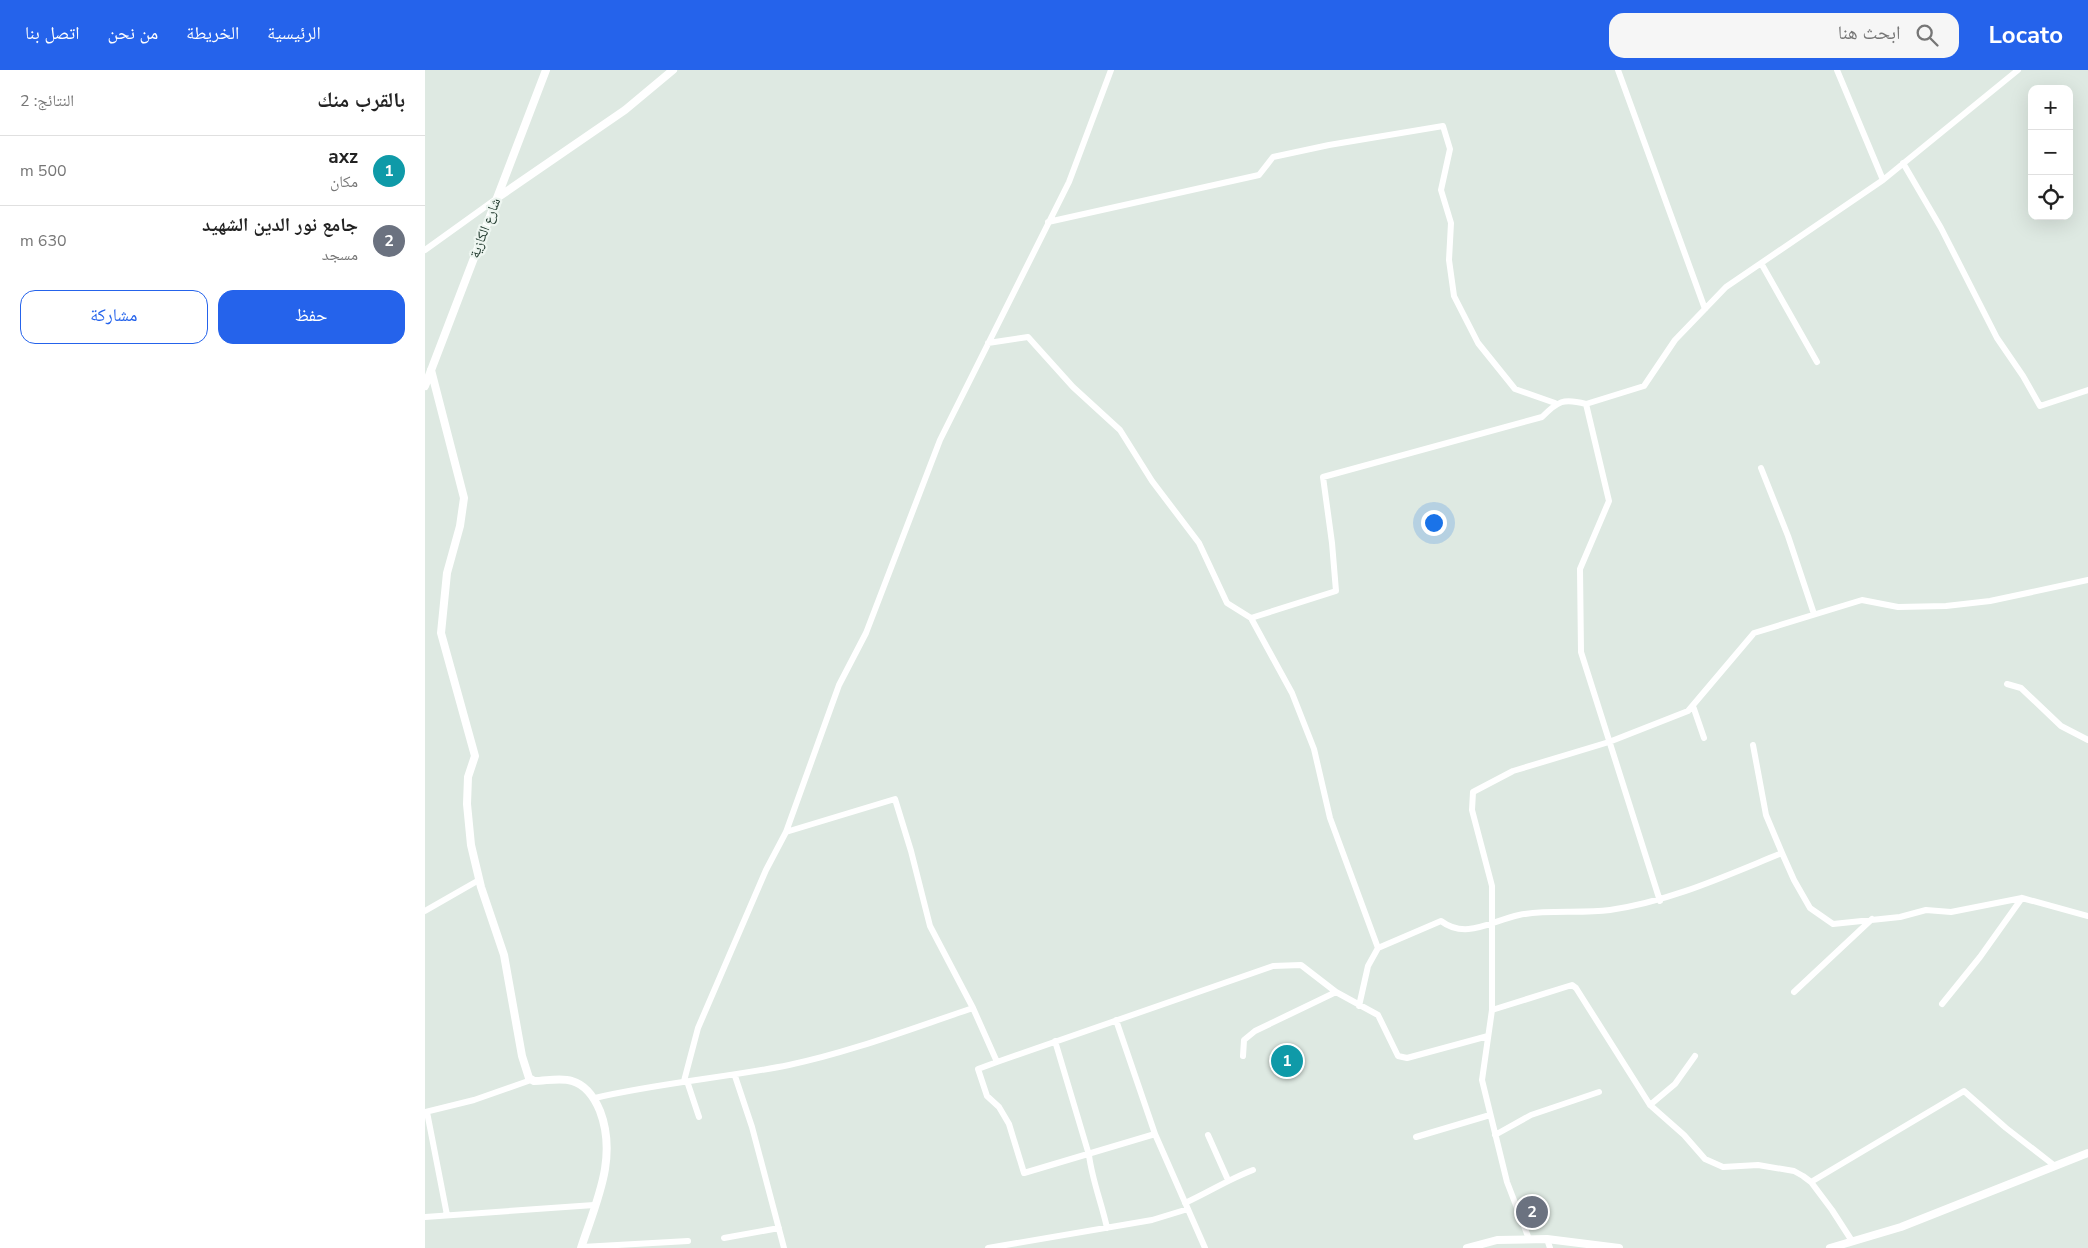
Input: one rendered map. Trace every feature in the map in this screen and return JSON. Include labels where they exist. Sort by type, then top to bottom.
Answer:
[{"type":"street","name":"شارع الكازية","points":[[425,386],[546,70]]},
{"type":"street","points":[[425,250],[625,110],[673,70]]},
{"type":"street","points":[[699,1117],[686,1081],[698,1028],[766,870],[786,832],[839,685],[866,633],[939,440],[1069,182],[1111,70]]},
{"type":"street","points":[[1618,70],[1705,309]]},
{"type":"street","points":[[1837,70],[1883,180]]},
{"type":"street","points":[[1049,222],[1259,175],[1273,157],[1329,145],[1443,126],[1450,148],[1441,190],[1451,223],[1449,260],[1454,296],[1478,343],[1515,389],[1555,403],[1570,400],[1586,404],[1644,386],[1675,340],[1726,287],[1883,180],[2018,70]]},
{"type":"street","points":[[1903,163],[1941,228],[1997,338],[2023,376],[2040,406],[2088,390]]},
{"type":"street","points":[[1761,263],[1817,362]]},
{"type":"street","points":[[988,343],[1028,337],[1073,387],[1120,430],[1152,481],[1199,543],[1227,603],[1251,618],[1292,693],[1314,749],[1330,818],[1378,948]]},
{"type":"street","points":[[431,370],[464,498],[460,526],[447,574],[441,633],[475,756],[468,777],[467,804],[471,845],[479,880],[504,954],[522,1056],[531,1080]]},
{"type":"street","points":[[1251,618],[1336,590],[1333,543],[1323,477],[1541,417],[1555,403]]},
{"type":"street","points":[[1586,404],[1609,501],[1580,570],[1581,652],[1660,901]]},
{"type":"street","points":[[1761,468],[1788,536],[1814,614]]},
{"type":"street","points":[[1529,1239],[1507,1182],[1482,1080],[1492,1010],[1492,886],[1472,810],[1473,792],[1513,771],[1609,742],[1688,710],[1754,633],[1862,600],[1898,607],[1946,606],[1990,601],[2088,580]]},
{"type":"street","points":[[2007,684],[2021,688],[2061,726],[2088,740]]},
{"type":"street","points":[[1693,706],[1704,738]]},
{"type":"street","points":[[1753,744],[1766,815],[1782,853],[1794,880],[1810,908],[1833,924],[1900,916],[1926,910],[1951,912],[2022,898],[2088,916]]},
{"type":"street","points":[[786,832],[895,799],[911,851],[928,920],[973,1008],[997,1062]]},
{"type":"street","points":[[1359,1006],[1369,966],[1378,948],[1441,921],[1451,929],[1468,930],[1520,915],[1608,910],[1660,901],[1733,874],[1782,853]]},
{"type":"street","points":[[425,910],[479,880]]},
{"type":"street","points":[[1942,1004],[2022,898]]},
{"type":"street","points":[[1795,992],[1872,920]]},
{"type":"street","points":[[1155,1134],[1024,1173],[1009,1124],[999,1107],[987,1096],[978,1070],[1055,1041],[1273,966],[1301,965],[1336,992],[1359,1006],[1378,1014],[1397,1056],[1407,1058],[1488,1036]]},
{"type":"street","points":[[1492,1010],[1572,985],[1576,988],[1650,1104],[1684,1135],[1705,1159],[1723,1167],[1758,1165],[1794,1171],[1811,1182],[1851,1242]]},
{"type":"street","points":[[1243,1056],[1244,1040],[1255,1031],[1336,992]]},
{"type":"street","points":[[595,1098],[638,1088],[735,1076],[833,1053],[973,1008]]},
{"type":"street","points":[[1116,1020],[1155,1134],[1205,1248]]},
{"type":"street","points":[[1055,1041],[1089,1155],[1107,1228]]},
{"type":"street","points":[[1650,1104],[1675,1084],[1695,1056]]},
{"type":"street","points":[[735,1076],[752,1127],[784,1248]]},
{"type":"street","points":[[447,1215],[426,1112],[474,1100],[531,1080],[572,1080],[595,1098],[604,1122],[609,1148],[607,1167],[581,1247],[688,1241]]},
{"type":"street","points":[[1495,1135],[1531,1115],[1599,1092]]},
{"type":"street","points":[[1811,1182],[1964,1092],[2055,1166]]},
{"type":"street","points":[[1416,1137],[1490,1115]]},
{"type":"street","points":[[1208,1135],[1228,1180]]},
{"type":"street","points":[[1830,1248],[1901,1226],[2088,1152]]},
{"type":"street","points":[[988,1248],[1014,1246],[1152,1220],[1187,1206],[1228,1180],[1253,1170]]},
{"type":"street","points":[[425,1217],[595,1205]]},
{"type":"street","points":[[724,1238],[779,1228]]},
{"type":"street","points":[[1467,1248],[1497,1240],[1529,1239],[1547,1239],[1619,1248]]},
{"type":"street","points":[[1547,1239],[1550,1248]]},
{"type":"place","name":"axz","points":[[1287,1061]]},
{"type":"place","name":"جامع نور الدين الشهيد","points":[[1532,1212]]}]
